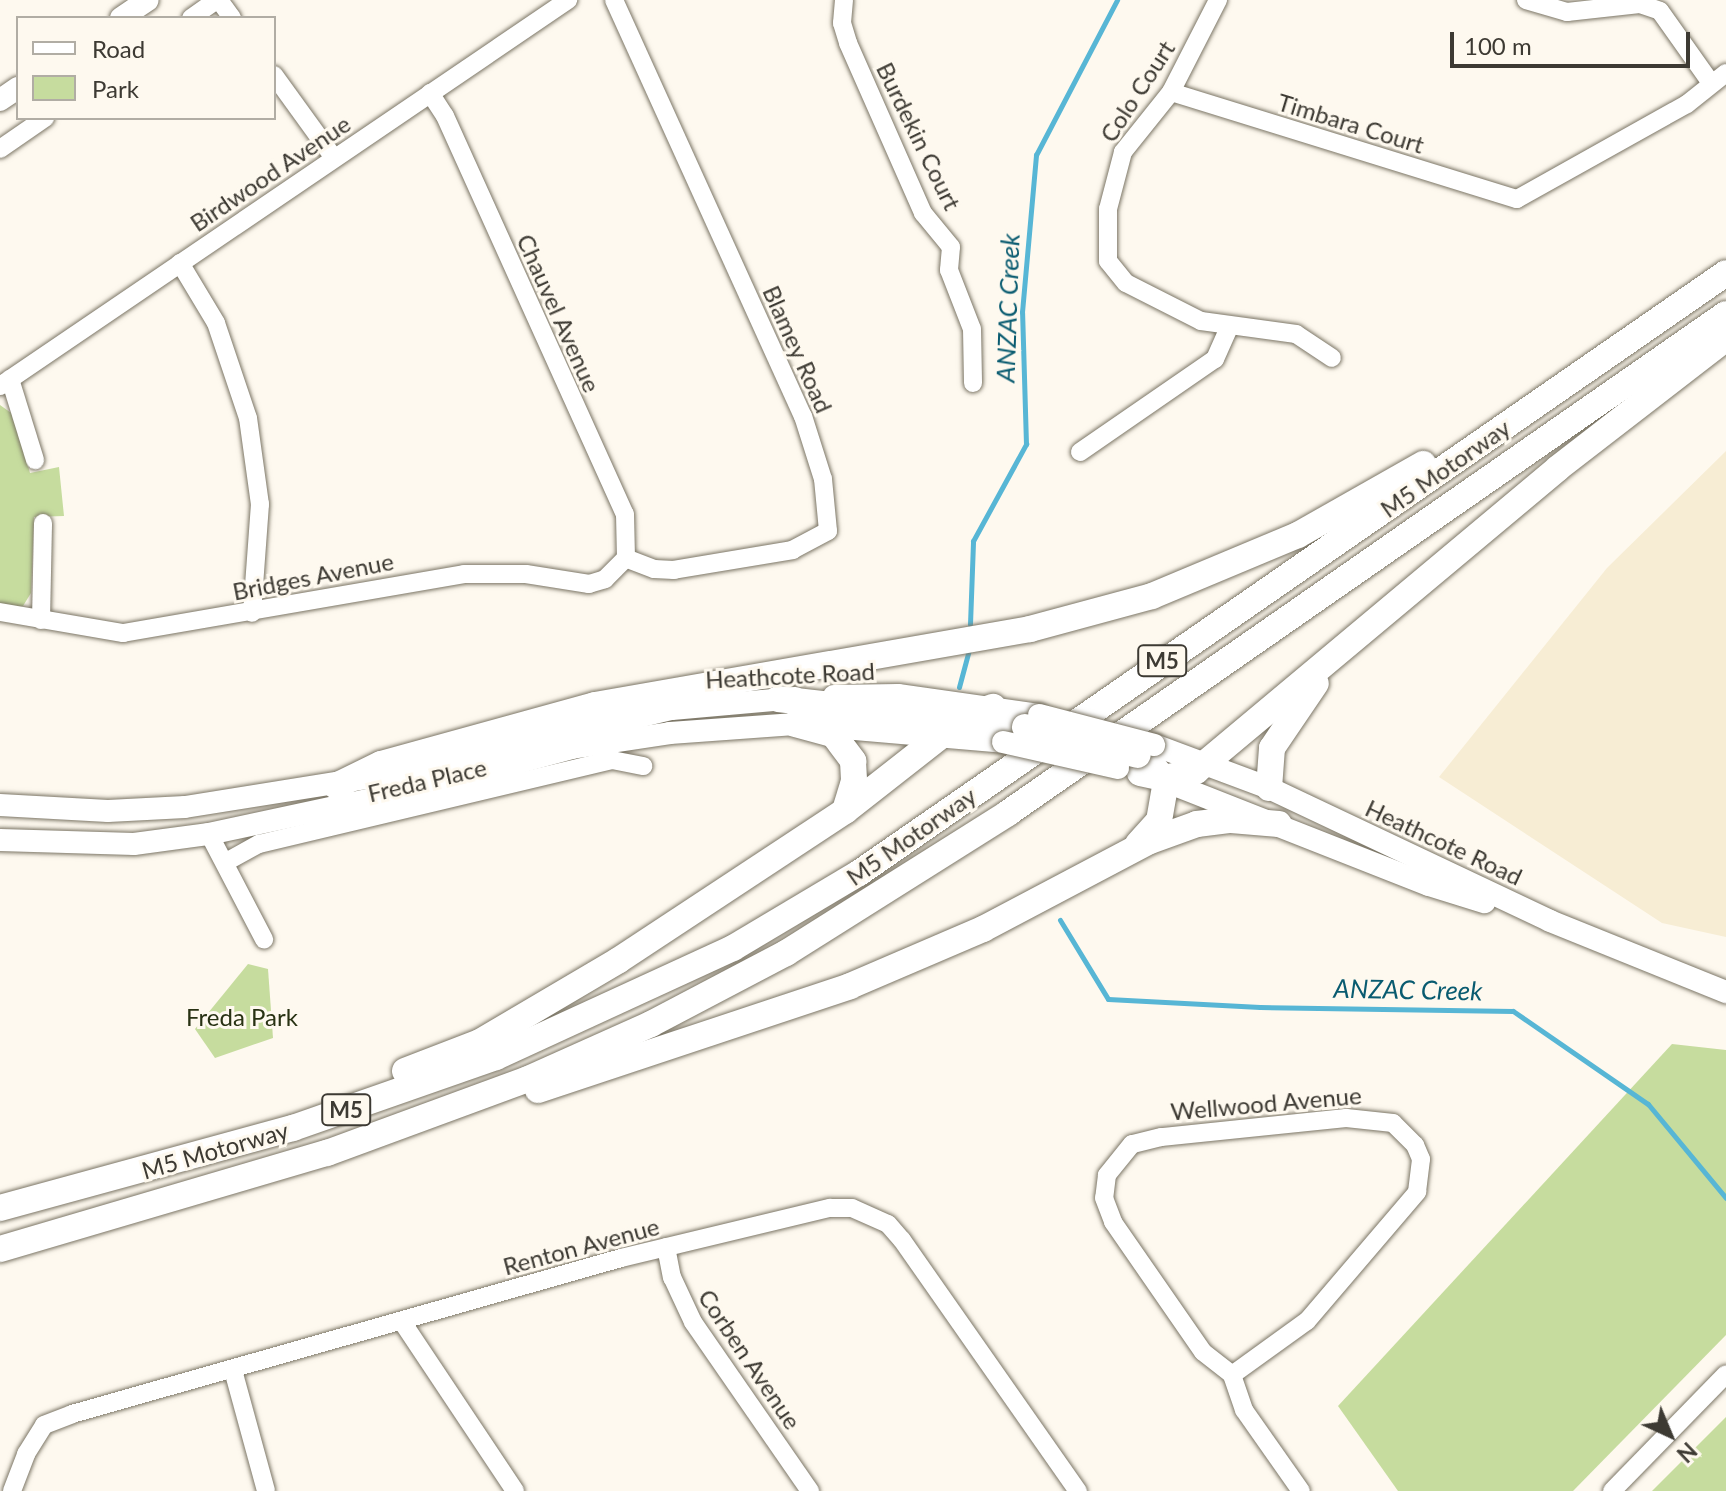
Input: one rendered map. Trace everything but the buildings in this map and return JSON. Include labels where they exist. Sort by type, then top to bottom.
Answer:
[{"type":"highway","name":"M5 Motorway","points":[[0,1208],[293,1128],[496,1057],[733,948],[859,873],[1726,273]]},
{"type":"highway","points":[[336,786],[381,764],[595,705],[1030,629],[1152,596],[1311,528],[1691,297]]},
{"type":"highway","name":"M5 Motorway","points":[[0,1249],[327,1153],[528,1079],[651,1024],[890,891],[1726,314]]},
{"type":"highway","points":[[778,699],[963,718],[1022,728],[1186,776],[1207,763],[1649,393],[1726,338]]},
{"type":"highway","points":[[1269,788],[1266,769],[1272,748],[1302,701],[1349,644]]},
{"type":"highway","points":[[63,1193],[164,1150],[328,1101],[480,1042],[619,960],[845,811],[963,718],[993,707]]},
{"type":"highway","points":[[795,724],[833,734],[853,761],[854,781],[845,811]]},
{"type":"highway","points":[[1126,854],[1159,821],[1147,767]]},
{"type":"highway","points":[[327,1153],[646,1057],[850,986],[983,929],[1126,854],[1197,824],[1231,820],[1279,824]]},
{"type":"main road","points":[[124,16],[148,0]]},
{"type":"main road","name":"Heathcote Road","points":[[0,805],[108,811],[185,807],[336,786],[610,721],[778,699],[898,695],[993,707],[1022,728]]},
{"type":"main road","name":"Heathcote Road","points":[[0,840],[134,844],[209,834],[424,788],[572,748],[670,733],[795,724],[942,734],[1022,728]]},
{"type":"main road","name":"Heathcote Road","points":[[1207,763],[1269,788],[1550,921],[1726,992]]},
{"type":"main road","name":"Heathcote Road","points":[[1147,767],[1429,885],[1550,921]]},
{"type":"street","points":[[194,16],[218,0],[230,16]]},
{"type":"street","name":"Birdwood Avenue","points":[[5,383],[568,0]]},
{"type":"street","name":"Blamey Road","points":[[614,0],[803,416],[823,479],[828,531],[793,550],[674,570],[654,569],[626,558]]},
{"type":"street","name":"Burdekin Court","points":[[844,0],[842,23],[848,43],[923,213],[951,247],[952,281],[972,329],[973,383]]},
{"type":"street","name":"Colo Court","points":[[1218,0],[1171,92],[1123,152],[1113,176],[1108,261],[1126,283],[1194,317],[1229,327],[1296,334],[1332,358]]},
{"type":"street","points":[[1526,0],[1567,12],[1640,4],[1660,11],[1718,78]]},
{"type":"street","points":[[276,78],[334,158]]},
{"type":"street","name":"Timbara Court","points":[[1171,92],[1517,199],[1687,104],[1718,78]]},
{"type":"street","name":"Chauvel Avenue","points":[[430,93],[445,116],[625,514],[626,558]]},
{"type":"street","points":[[0,149],[42,120]]},
{"type":"street","points":[[180,263],[216,323],[248,418],[260,504],[252,613]]},
{"type":"street","points":[[1080,452],[1215,359],[1229,327]]},
{"type":"street","points":[[5,383],[35,460]]},
{"type":"street","points":[[41,620],[43,523]]},
{"type":"street","name":"Bridges Avenue","points":[[0,612],[123,633],[464,574],[526,574],[589,584],[605,579],[626,558]]},
{"type":"street","name":"Freda Place","points":[[226,862],[259,844],[612,760],[643,766]]},
{"type":"street","points":[[209,834],[264,939]]},
{"type":"street","name":"Wellwood Avenue","points":[[1346,1118],[1393,1123],[1415,1145],[1421,1159],[1417,1192],[1307,1321],[1232,1375],[1203,1352],[1113,1222],[1104,1198],[1112,1164],[1132,1144],[1161,1137],[1346,1118]]},
{"type":"street","name":"Renton Avenue","points":[[12,1491],[26,1454],[44,1425],[666,1247],[830,1208],[874,1215],[902,1240],[1078,1491]]},
{"type":"street","name":"Corben Avenue","points":[[666,1247],[672,1277],[693,1322],[810,1491]]},
{"type":"street","points":[[403,1323],[515,1491]]},
{"type":"street","points":[[233,1370],[266,1491]]},
{"type":"street","points":[[1612,1491],[1726,1374]]},
{"type":"street","points":[[1232,1375],[1244,1410],[1301,1491]]},
{"type":"shaded area","points":[[1726,451],[1726,937],[1662,923],[1439,777],[1607,568]]},
{"type":"green space","points":[[0,405],[14,415],[30,473],[59,467],[64,516],[34,517],[31,593],[23,606],[11,609],[0,607]]},
{"type":"green space","name":"Freda Park","points":[[248,964],[268,969],[273,1038],[215,1058],[195,1029]]},
{"type":"green space","points":[[1672,1044],[1726,1050],[1726,1335],[1573,1491],[1398,1491],[1338,1406]]},
{"type":"green space","points":[[1726,1417],[1726,1491],[1652,1491]]},
{"type":"waterway","name":"ANZAC Creek","points":[[970,624],[973,541],[1026,444],[1022,312],[1036,155],[1117,0]]},
{"type":"waterway","name":"ANZAC Creek","points":[[959,687],[969,650]]},
{"type":"waterway","name":"ANZAC Creek","points":[[1060,920],[1108,999],[1260,1007],[1513,1011],[1648,1104],[1726,1198]]}]
